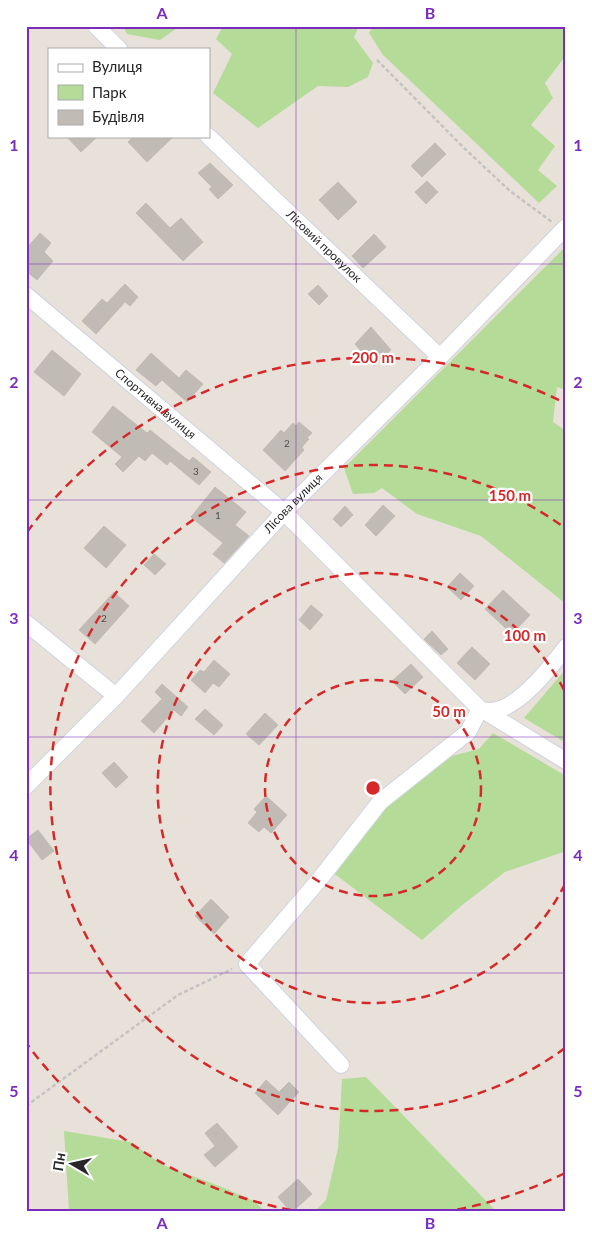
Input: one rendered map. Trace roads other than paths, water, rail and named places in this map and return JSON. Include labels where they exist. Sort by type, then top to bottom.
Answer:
[{"type":"street","points":[[96,26],[118,48]]},
{"type":"street","name":"Лісовий провулок","points":[[210,138],[440,357]]},
{"type":"street","name":"Лісова вулиця","points":[[26,786],[116,696],[284,512],[440,357],[564,229]]},
{"type":"street","name":"Спортивна вулиця","points":[[26,295],[284,512],[483,710],[566,761]]},
{"type":"street","points":[[26,623],[116,696]]},
{"type":"street","points":[[341,1065],[247,964],[319,880],[380,802],[468,732],[483,710],[508,707],[546,673],[566,647]]}]
